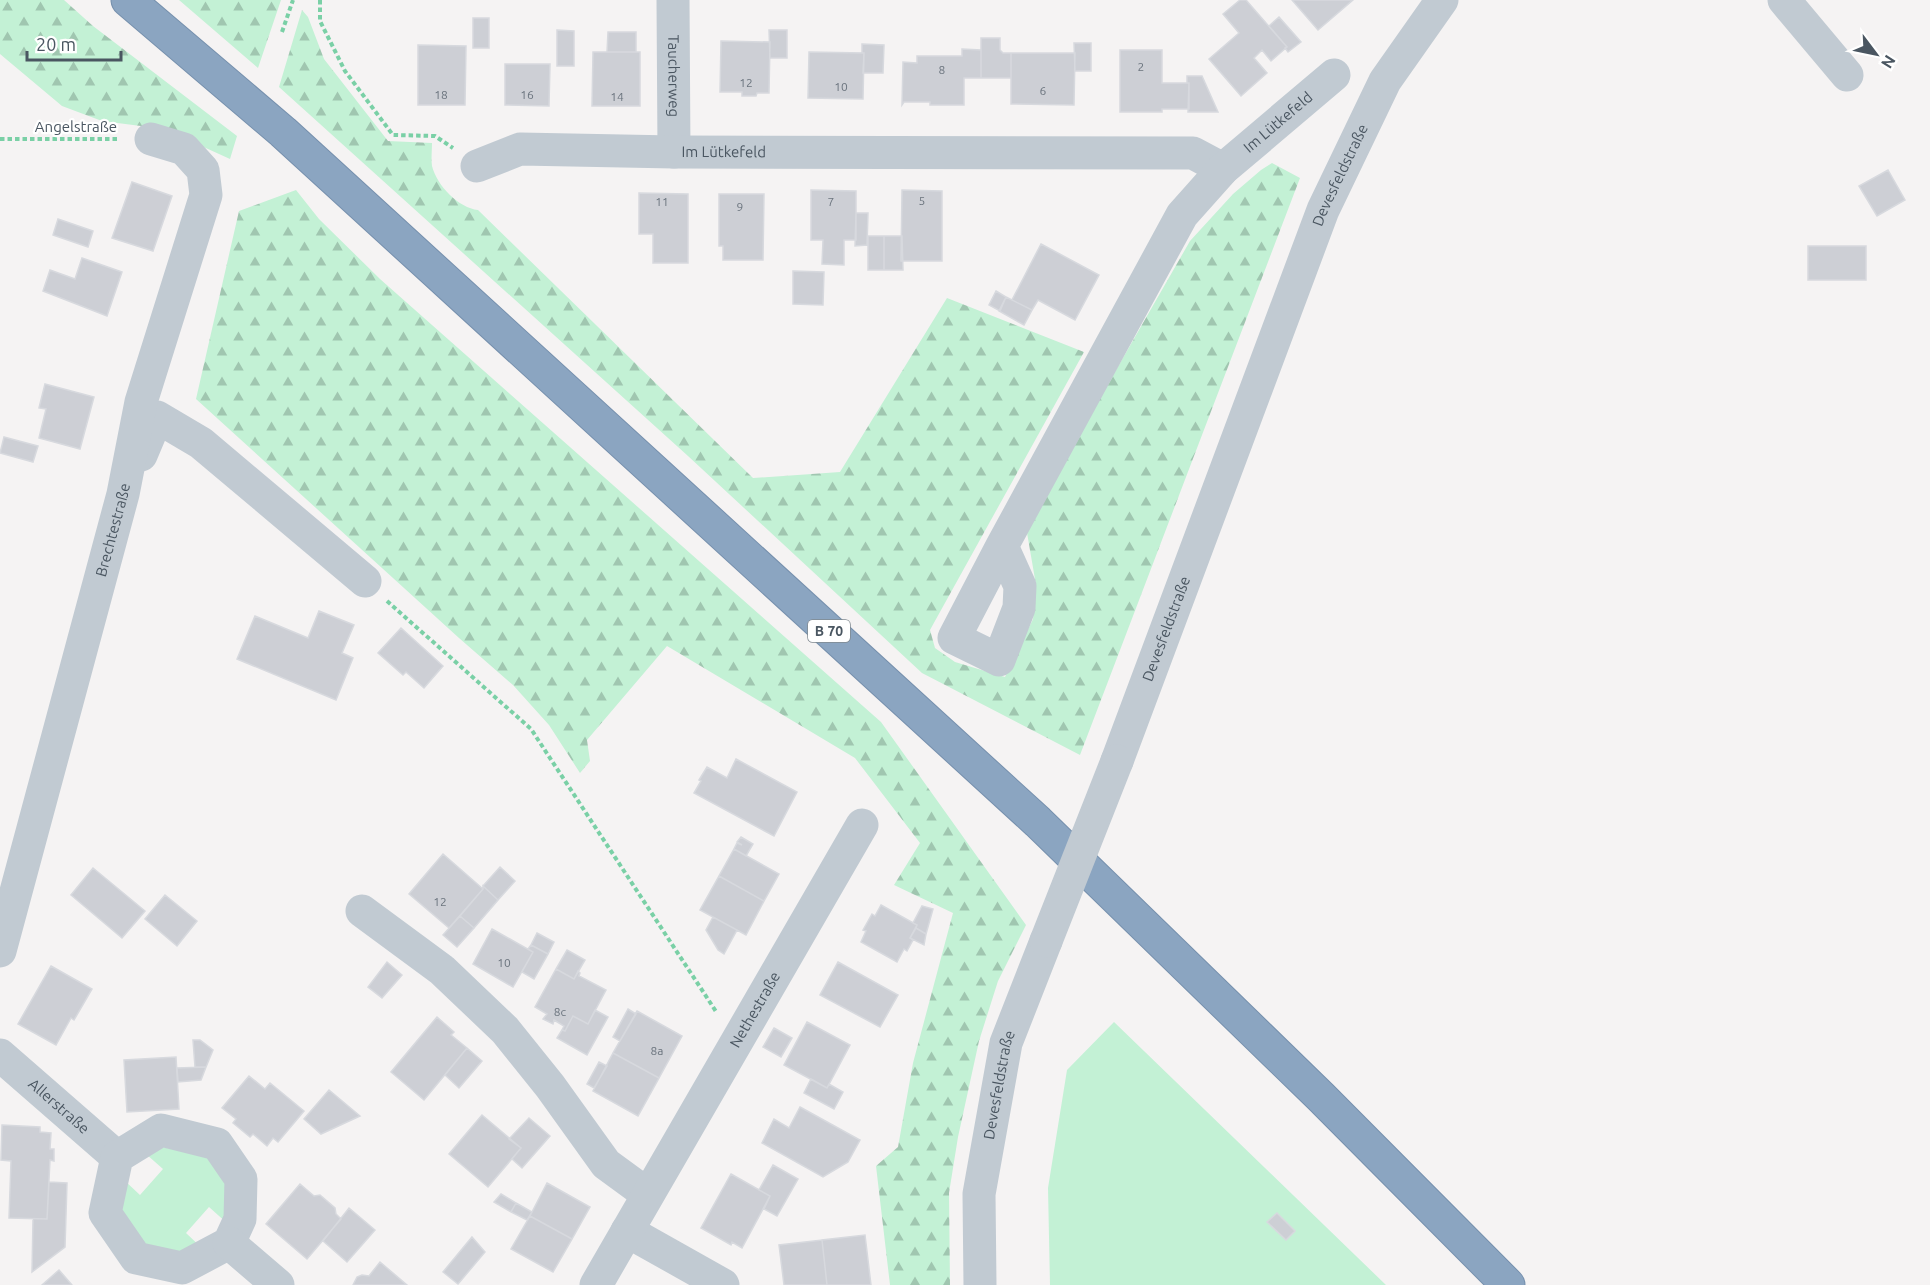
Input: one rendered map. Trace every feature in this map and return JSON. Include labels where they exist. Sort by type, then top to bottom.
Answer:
[{"type":"highway","name":"B 70","points":[[128,0],[283,132],[1038,822],[1321,1097],[1508,1285]]},
{"type":"street","name":"Taucherweg","points":[[674,0],[674,152]]},
{"type":"street","name":"Devesfeldstraße","points":[[980,1285],[979,1194],[1006,1043],[1117,761],[1323,210],[1385,81],[1442,0]]},
{"type":"street","points":[[1784,0],[1847,75]]},
{"type":"street","name":"Im Lütkefeld","points":[[1002,546],[1182,215],[1223,169],[1334,75]]},
{"type":"street","name":"Brechtestraße","points":[[0,951],[123,494],[141,402],[206,195],[203,170],[184,149],[151,139]]},
{"type":"street","name":"Im Lütkefeld","points":[[477,166],[520,149],[674,152],[1192,153],[1223,169]]},
{"type":"street","points":[[123,494],[157,417],[201,442],[365,581]]},
{"type":"street","name":"Nethestraße","points":[[596,1285],[862,825]]},
{"type":"street","points":[[363,911],[442,970],[505,1030],[550,1086],[606,1164],[647,1194]]},
{"type":"street","name":"Allerstraße","points":[[0,1055],[117,1157]]},
{"type":"street","points":[[161,1130],[218,1144],[241,1179],[240,1219],[229,1243],[182,1268],[136,1258],[105,1212],[117,1157],[161,1130]]},
{"type":"street","points":[[627,1231],[723,1285]]},
{"type":"street","points":[[229,1243],[278,1285]]},
{"type":"path","points":[[282,32],[293,0]]},
{"type":"path","points":[[320,0],[320,21],[345,71],[393,135],[435,136],[477,166]]},
{"type":"path","name":"Angelstraße","points":[[0,139],[151,139]]},
{"type":"path","points":[[365,581],[531,729],[717,1014],[742,1032]]},
{"type":"green space","points":[[0,0],[64,0],[93,26],[237,136],[230,159],[164,129],[102,121],[62,106],[0,54]]},
{"type":"green space","points":[[179,0],[281,0],[258,68]]},
{"type":"green space","points":[[302,10],[308,17],[324,59],[388,141],[432,143],[432,166],[439,181],[450,195],[464,205],[478,210],[753,478],[840,472],[947,298],[1084,352],[930,630],[935,648],[955,662],[1005,677],[1033,619],[1036,585],[1026,527],[1190,241],[1233,194],[1272,163],[1300,178],[1080,755],[922,673],[688,456],[279,87]]},
{"type":"green space","points":[[296,190],[319,219],[380,279],[881,722],[1026,925],[998,981],[979,1041],[958,1137],[949,1193],[950,1285],[890,1285],[876,1166],[898,1147],[913,1063],[953,913],[894,885],[920,843],[855,758],[667,646],[587,740],[590,761],[580,773],[549,725],[513,685],[196,399],[239,211]]},
{"type":"green space","points":[[1114,1022],[1386,1285],[1050,1285],[1048,1188],[1067,1070]]},
{"type":"green space","points":[[160,1147],[207,1154],[228,1178],[228,1224],[209,1207],[186,1233],[205,1251],[160,1256],[124,1226],[120,1194],[124,1180],[140,1195],[163,1169],[146,1154]]},
{"type":"building","points":[[1240,0],[1246,0],[1287,47],[1271,61],[1262,50],[1254,58],[1267,73],[1241,96],[1209,59],[1239,33],[1223,14]]},
{"type":"building","points":[[1292,0],[1353,0],[1318,30]]},
{"type":"building","points":[[1279,17],[1301,42],[1288,52],[1285,48],[1287,47],[1269,26]]},
{"type":"building","points":[[473,18],[489,18],[489,48],[473,48]]},
{"type":"building","points":[[557,30],[574,31],[574,66],[557,66]]},
{"type":"building","points":[[769,30],[787,30],[787,58],[770,58]]},
{"type":"building","points":[[608,32],[636,32],[636,52],[607,52]]},
{"type":"building","points":[[981,38],[1000,38],[1000,50],[1003,53],[1011,53],[1011,78],[981,78]]},
{"type":"building","points":[[721,41],[770,42],[769,93],[742,96],[742,92],[720,92]]},
{"type":"building","points":[[1074,43],[1091,43],[1091,71],[1075,71]]},
{"type":"building","points":[[862,44],[884,45],[883,73],[863,73]]},
{"type":"building","points":[[418,45],[466,46],[465,105],[418,105]]},
{"type":"building","points":[[962,49],[981,50],[981,78],[964,78],[964,105],[904,102],[902,105],[903,62],[917,63],[917,56],[962,56]]},
{"type":"building","points":[[1120,50],[1162,50],[1162,83],[1189,83],[1189,109],[1162,109],[1162,112],[1120,112]]},
{"type":"building","points":[[593,52],[640,52],[640,106],[592,106]]},
{"type":"building","points":[[809,52],[864,53],[863,99],[808,98]]},
{"type":"building","points":[[1011,53],[1075,53],[1074,105],[1011,104]]},
{"type":"building","points":[[505,64],[550,64],[549,106],[505,105]]},
{"type":"building","points":[[1187,76],[1202,76],[1218,112],[1188,112],[1189,83],[1187,83]]},
{"type":"building","points":[[1888,170],[1905,200],[1877,216],[1859,186]]},
{"type":"building","points":[[132,182],[172,196],[153,251],[112,238]]},
{"type":"building","points":[[811,190],[856,191],[856,240],[844,240],[844,265],[822,264],[823,240],[811,240]]},
{"type":"building","points":[[902,190],[942,191],[942,261],[901,261]]},
{"type":"building","points":[[639,193],[688,194],[688,263],[653,263],[653,234],[639,234]]},
{"type":"building","points":[[719,194],[764,194],[763,260],[723,260],[723,246],[719,246]]},
{"type":"building","points":[[856,213],[868,213],[867,245],[855,246]]},
{"type":"building","points":[[58,219],[93,231],[88,247],[53,235]]},
{"type":"building","points":[[868,236],[884,236],[884,270],[868,270]]},
{"type":"building","points":[[884,236],[902,236],[903,270],[884,270]]},
{"type":"building","points":[[1041,244],[1099,275],[1075,320],[1038,300],[1032,310],[1012,300]]},
{"type":"building","points":[[1808,246],[1866,246],[1866,280],[1808,280]]},
{"type":"building","points":[[82,258],[122,272],[107,316],[43,291],[50,270],[75,279]]},
{"type":"building","points":[[793,271],[824,272],[823,305],[793,304]]},
{"type":"building","points":[[996,291],[1006,297],[1000,311],[989,305]]},
{"type":"building","points":[[1006,297],[1032,310],[1024,325],[999,311]]},
{"type":"building","points":[[45,384],[94,397],[80,449],[39,438],[46,409],[39,408]]},
{"type":"building","points":[[4,437],[38,446],[33,462],[0,453]]},
{"type":"building","points":[[319,611],[354,625],[342,653],[353,658],[336,700],[237,659],[255,616],[308,638]]},
{"type":"building","points":[[401,628],[443,666],[424,688],[406,672],[403,675],[378,653]]},
{"type":"building","points":[[736,759],[797,792],[774,836],[694,793],[707,767],[727,778]]},
{"type":"building","points":[[741,837],[753,844],[746,856],[734,849],[737,843],[742,845],[737,842]]},
{"type":"building","points":[[734,849],[779,874],[764,901],[719,876]]},
{"type":"building","points":[[443,854],[483,889],[449,928],[409,894]]},
{"type":"building","points":[[500,867],[515,881],[498,900],[483,886]]},
{"type":"building","points":[[93,868],[145,911],[122,938],[71,895]]},
{"type":"building","points":[[719,876],[764,901],[746,935],[700,910]]},
{"type":"building","points":[[483,886],[498,900],[474,928],[460,916],[483,889]]},
{"type":"building","points":[[165,895],[197,921],[177,946],[145,919]]},
{"type":"building","points":[[881,905],[917,925],[910,938],[913,940],[907,951],[904,949],[897,962],[861,942],[866,931],[863,930],[872,914],[875,916]]},
{"type":"building","points":[[922,906],[933,909],[926,934],[916,928],[917,925],[913,923]]},
{"type":"building","points":[[460,916],[474,928],[457,947],[443,935]]},
{"type":"building","points":[[713,917],[737,930],[724,954],[718,950],[706,930]]},
{"type":"building","points":[[916,928],[926,934],[924,945],[910,938]]},
{"type":"building","points":[[492,929],[533,952],[513,987],[473,964]]},
{"type":"building","points":[[537,933],[554,942],[548,954],[531,945]]},
{"type":"building","points":[[531,945],[548,954],[534,979],[522,972],[533,952],[528,949]]},
{"type":"building","points":[[567,950],[585,960],[574,979],[556,969]]},
{"type":"building","points":[[387,962],[402,975],[382,998],[368,987]]},
{"type":"building","points":[[838,962],[898,995],[880,1027],[820,995]]},
{"type":"building","points":[[51,966],[92,989],[74,1020],[71,1018],[56,1045],[18,1024]]},
{"type":"building","points":[[556,969],[574,979],[578,971],[579,976],[606,990],[588,1024],[573,1016],[565,1031],[562,1030],[564,1026],[554,1020],[553,1024],[543,1019],[547,1014],[535,1007]]},
{"type":"building","points":[[628,1009],[636,1014],[620,1041],[613,1037]]},
{"type":"building","points":[[595,1010],[608,1017],[587,1055],[557,1038],[562,1030],[565,1031],[573,1016],[588,1024]]},
{"type":"building","points":[[637,1011],[682,1036],[659,1078],[613,1053]]},
{"type":"building","points":[[437,1017],[454,1032],[451,1035],[467,1048],[424,1100],[391,1072]]},
{"type":"building","points":[[807,1022],[850,1045],[827,1088],[784,1065]]},
{"type":"building","points":[[774,1028],[792,1038],[781,1057],[763,1047]]},
{"type":"building","points":[[193,1040],[200,1040],[213,1050],[206,1067],[195,1067]]},
{"type":"building","points":[[467,1048],[482,1061],[459,1088],[445,1075]]},
{"type":"building","points":[[613,1053],[659,1078],[638,1116],[593,1091]]},
{"type":"building","points":[[176,1057],[179,1109],[127,1112],[124,1060]]},
{"type":"building","points":[[599,1062],[607,1066],[594,1088],[587,1084]]},
{"type":"building","points":[[206,1067],[201,1080],[178,1082],[177,1068]]},
{"type":"building","points":[[249,1076],[265,1089],[270,1083],[304,1111],[278,1142],[273,1138],[267,1146],[253,1134],[250,1137],[233,1123],[236,1119],[222,1108]]},
{"type":"building","points":[[811,1079],[827,1088],[829,1084],[843,1092],[834,1109],[804,1093]]},
{"type":"building","points":[[329,1090],[360,1116],[321,1134],[304,1119]]},
{"type":"building","points":[[800,1107],[860,1140],[848,1162],[823,1177],[762,1143],[774,1119],[789,1128]]},
{"type":"building","points":[[482,1115],[521,1148],[488,1187],[449,1154]]},
{"type":"building","points":[[529,1118],[550,1136],[522,1168],[512,1159],[521,1148],[509,1139]]},
{"type":"building","points":[[2,1125],[40,1127],[40,1132],[51,1133],[50,1149],[54,1149],[54,1161],[50,1160],[47,1219],[9,1218],[11,1161],[1,1160]]},
{"type":"building","points":[[773,1165],[798,1179],[777,1216],[764,1209],[770,1196],[759,1190]]},
{"type":"building","points":[[731,1174],[770,1196],[742,1248],[732,1242],[731,1245],[701,1228]]},
{"type":"building","points":[[49,1182],[67,1183],[65,1247],[32,1272],[33,1219],[47,1219]]},
{"type":"building","points":[[547,1183],[590,1207],[572,1239],[530,1216]]},
{"type":"building","points":[[300,1184],[314,1196],[320,1195],[335,1208],[336,1214],[341,1219],[307,1259],[266,1224]]},
{"type":"building","points":[[501,1194],[516,1203],[511,1212],[494,1202]]},
{"type":"building","points":[[516,1203],[532,1212],[527,1220],[511,1212]]},
{"type":"building","points":[[349,1208],[375,1230],[347,1262],[323,1241]]},
{"type":"building","points":[[1277,1213],[1295,1231],[1286,1240],[1267,1222]]},
{"type":"building","points":[[530,1216],[572,1239],[553,1272],[511,1249]]},
{"type":"building","points":[[865,1235],[871,1285],[827,1285],[822,1240]]},
{"type":"building","points":[[472,1237],[485,1252],[458,1284],[443,1272]]},
{"type":"building","points":[[822,1240],[827,1285],[784,1285],[779,1245]]},
{"type":"building","points":[[380,1262],[407,1285],[353,1285],[357,1277],[369,1276]]},
{"type":"building","points":[[59,1270],[72,1285],[42,1285]]}]
